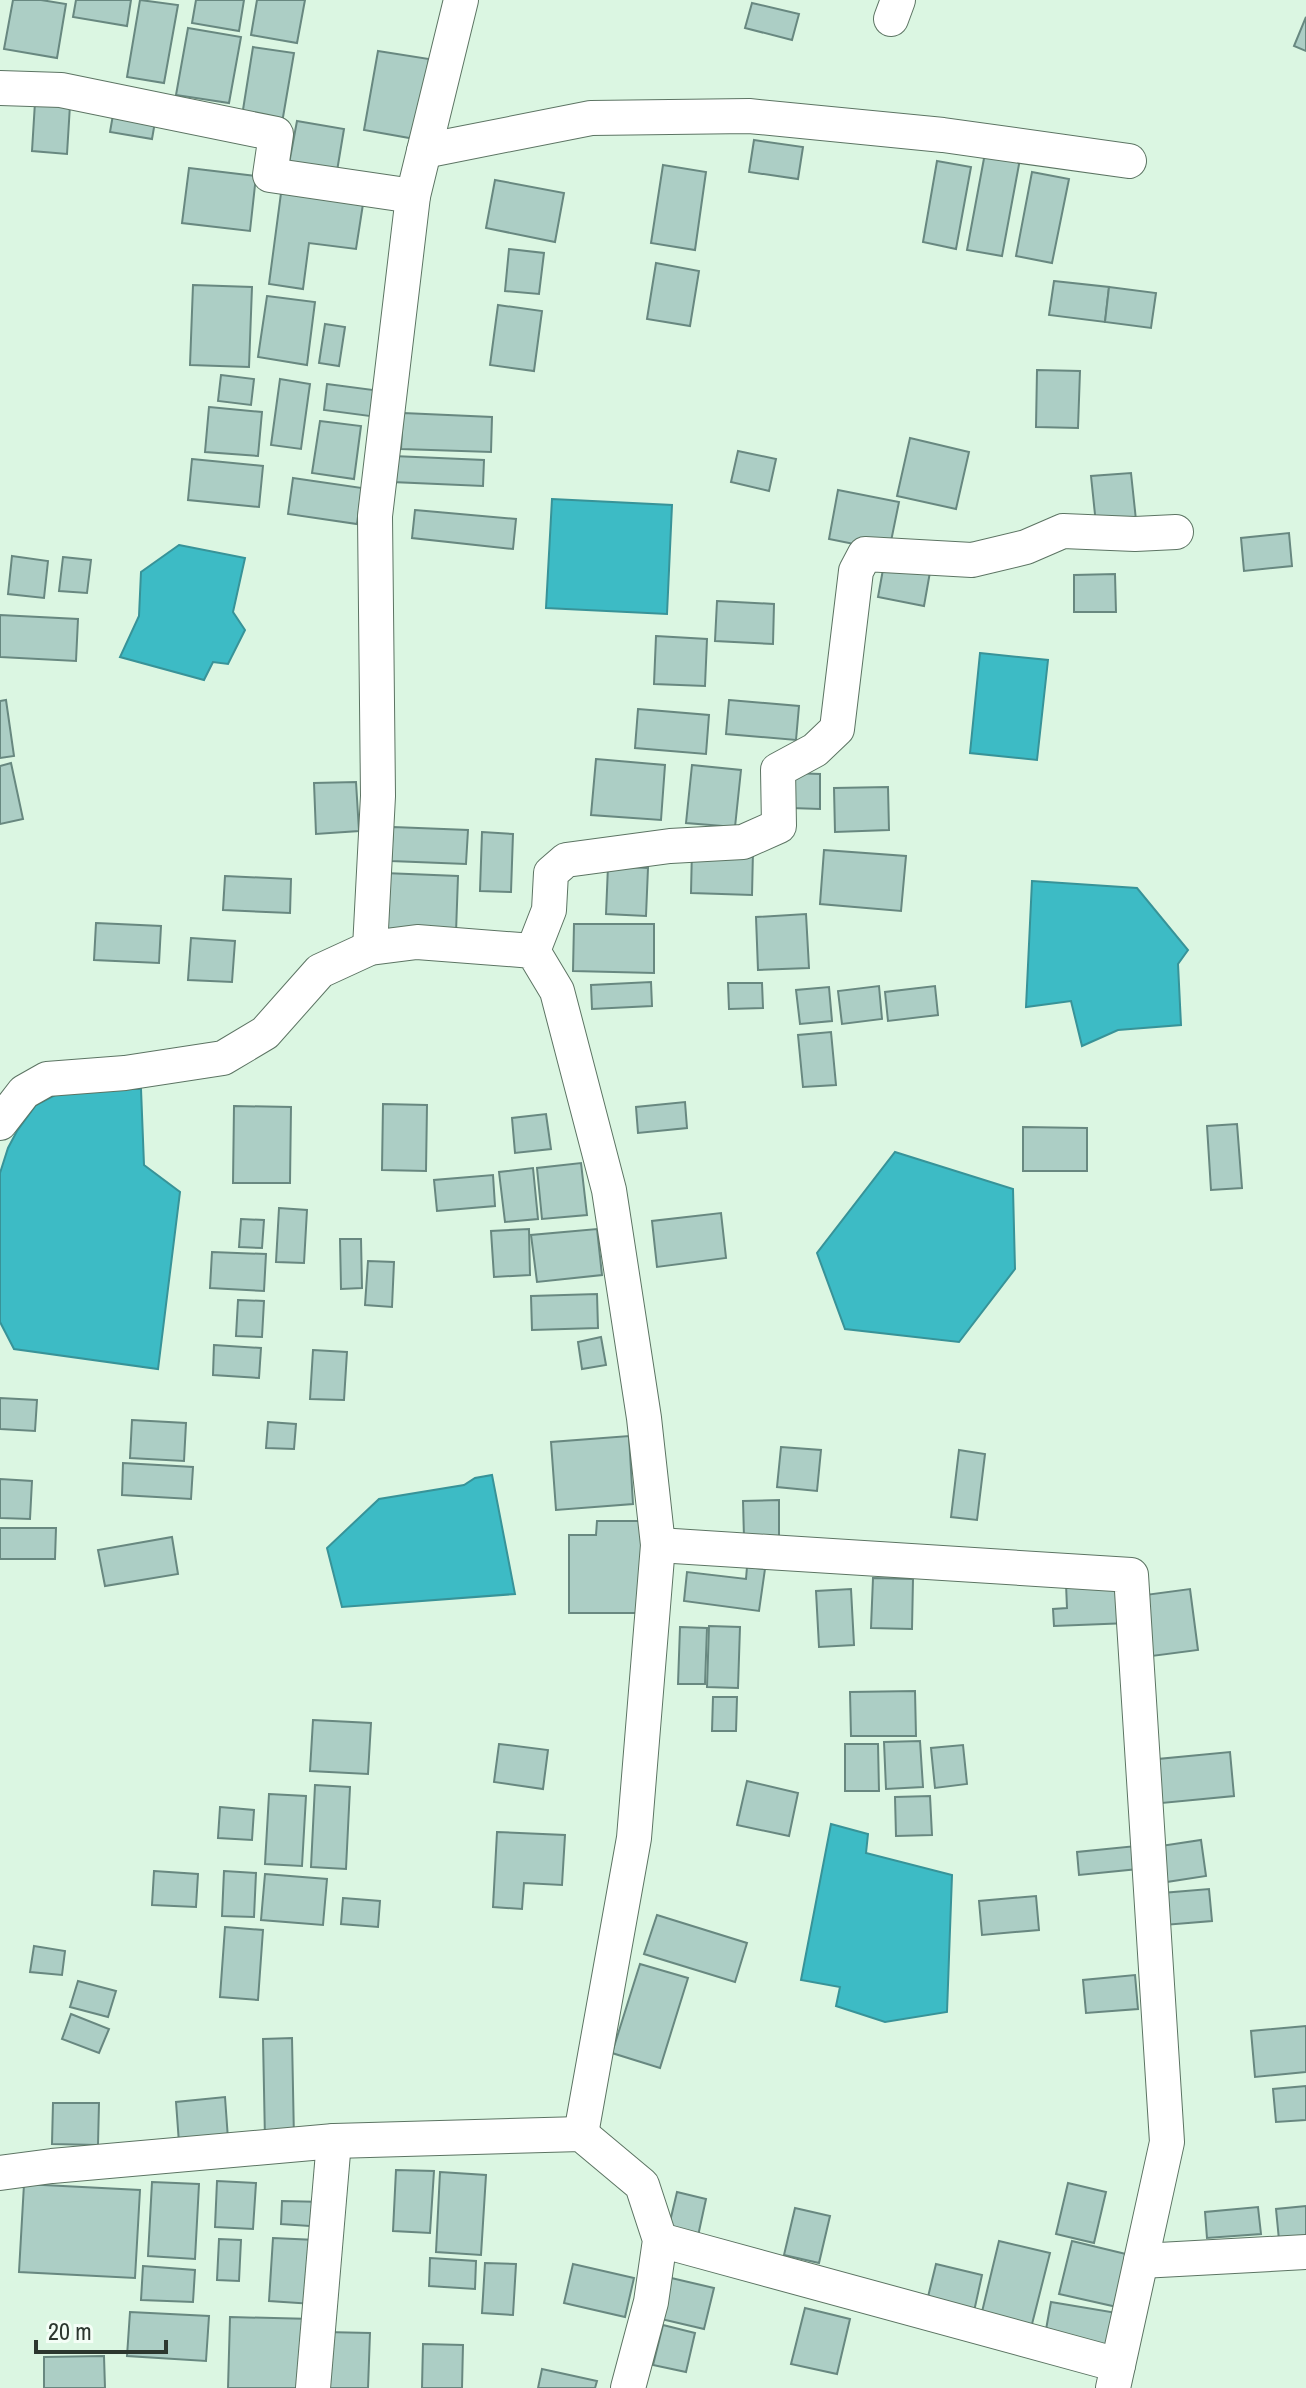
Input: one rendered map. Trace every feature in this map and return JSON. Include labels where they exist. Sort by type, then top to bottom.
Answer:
[{"type":"street","points":[[370,948],[378,796],[375,516],[413,196],[461,0]]},
{"type":"street","points":[[0,88],[61,90],[276,134],[270,175],[413,196]]},
{"type":"street","points":[[424,151],[591,118],[749,116],[943,135],[1129,161]]},
{"type":"street","points":[[533,951],[549,910],[551,873],[566,860],[670,846],[743,842],[779,826],[778,770],[815,750],[837,729],[856,571],[865,554],[972,560],[1026,547],[1063,531],[1176,532]]},
{"type":"street","points":[[0,1123],[24,1092],[47,1079],[125,1073],[223,1058],[265,1033],[320,971],[370,948],[417,942],[533,951]]},
{"type":"street","points":[[533,951],[557,991],[609,1190],[644,1418],[658,1545],[634,1838],[581,2134]]},
{"type":"street","points":[[658,1545],[1131,1575],[1167,2142],[1115,2376],[660,2240]]},
{"type":"street","points":[[0,2173],[334,2141],[581,2134],[642,2185],[660,2240],[651,2302],[628,2388]]},
{"type":"street","points":[[313,2388],[334,2141]]},
{"type":"street","points":[[1141,2261],[1306,2252]]},
{"type":"water","points":[[552,499],[672,505],[667,614],[546,608]]},
{"type":"water","points":[[179,545],[245,558],[233,612],[245,630],[228,664],[213,662],[204,680],[120,657],[139,616],[141,572]]},
{"type":"water","points":[[980,653],[1048,660],[1037,760],[970,753]]},
{"type":"water","points":[[1032,881],[1137,888],[1188,950],[1178,964],[1181,1025],[1118,1030],[1082,1046],[1071,1001],[1026,1007]]},
{"type":"water","points":[[75,1089],[141,1089],[144,1165],[180,1192],[158,1369],[14,1349],[0,1322],[0,1173],[8,1148],[36,1105]]},
{"type":"water","points":[[895,1152],[1013,1189],[1015,1269],[959,1342],[845,1329],[817,1253]]},
{"type":"water","points":[[492,1475],[515,1594],[342,1607],[327,1548],[379,1499],[464,1485],[475,1478]]},
{"type":"water","points":[[831,1824],[868,1834],[866,1853],[952,1875],[947,2012],[885,2022],[836,2006],[840,1987],[801,1980]]},
{"type":"building","points":[[13,0],[66,4],[57,58],[4,49]]},
{"type":"building","points":[[76,0],[131,0],[127,26],[73,17]]},
{"type":"building","points":[[140,0],[178,5],[164,83],[127,77]]},
{"type":"building","points":[[196,0],[244,0],[239,31],[192,23]]},
{"type":"building","points":[[257,0],[305,0],[297,43],[251,35]]},
{"type":"building","points":[[752,3],[799,14],[792,40],[745,28]]},
{"type":"building","points":[[1306,17],[1306,51],[1294,46]]},
{"type":"building","points":[[188,28],[241,37],[229,103],[176,95]]},
{"type":"building","points":[[253,47],[294,53],[282,123],[242,116]]},
{"type":"building","points":[[378,51],[429,59],[415,139],[364,130]]},
{"type":"building","points":[[35,102],[70,105],[67,154],[32,151]]},
{"type":"building","points":[[114,109],[156,116],[152,139],[110,132]]},
{"type":"building","points":[[297,121],[344,129],[336,177],[288,169]]},
{"type":"building","points":[[754,140],[803,147],[798,179],[749,172]]},
{"type":"building","points":[[985,153],[1020,159],[1002,256],[967,250]]},
{"type":"building","points":[[937,161],[971,167],[956,249],[923,242]]},
{"type":"building","points":[[663,165],[706,172],[695,250],[651,243]]},
{"type":"building","points":[[189,168],[256,176],[250,231],[182,223]]},
{"type":"building","points":[[1032,172],[1069,179],[1052,263],[1016,256]]},
{"type":"building","points":[[495,180],[564,193],[555,242],[486,228]]},
{"type":"building","points":[[281,193],[363,204],[356,249],[309,243],[303,289],[269,284]]},
{"type":"building","points":[[509,249],[544,253],[539,294],[505,291]]},
{"type":"building","points":[[656,263],[699,271],[690,326],[647,319]]},
{"type":"building","points":[[1054,281],[1109,287],[1105,322],[1049,315]]},
{"type":"building","points":[[193,285],[252,287],[249,367],[190,365]]},
{"type":"building","points":[[1109,287],[1156,293],[1151,328],[1105,322]]},
{"type":"building","points":[[267,296],[315,302],[307,365],[258,357]]},
{"type":"building","points":[[498,305],[542,311],[534,371],[490,365]]},
{"type":"building","points":[[325,324],[345,327],[339,366],[319,363]]},
{"type":"building","points":[[1037,370],[1080,371],[1078,428],[1036,427]]},
{"type":"building","points":[[221,375],[254,379],[251,405],[218,401]]},
{"type":"building","points":[[280,379],[310,384],[301,449],[271,445]]},
{"type":"building","points":[[327,384],[381,391],[377,417],[324,410]]},
{"type":"building","points":[[209,407],[262,412],[258,456],[205,452]]},
{"type":"building","points":[[403,413],[492,417],[491,452],[401,449]]},
{"type":"building","points":[[320,421],[361,426],[354,479],[312,473]]},
{"type":"building","points":[[910,438],[969,452],[956,509],[897,496]]},
{"type":"building","points":[[738,451],[776,459],[769,491],[731,482]]},
{"type":"building","points":[[393,456],[484,460],[483,486],[392,482]]},
{"type":"building","points":[[192,459],[263,466],[259,507],[188,500]]},
{"type":"building","points":[[1131,473],[1136,520],[1096,524],[1091,476]]},
{"type":"building","points":[[293,478],[362,488],[357,524],[288,514]]},
{"type":"building","points":[[838,490],[899,502],[889,551],[829,539]]},
{"type":"building","points":[[415,510],[516,519],[513,549],[412,538]]},
{"type":"building","points":[[1289,533],[1292,566],[1244,571],[1241,538]]},
{"type":"building","points":[[12,556],[48,561],[44,598],[8,594]]},
{"type":"building","points":[[63,557],[91,560],[87,593],[59,591]]},
{"type":"building","points":[[884,564],[930,572],[924,606],[878,597]]},
{"type":"building","points":[[1115,574],[1116,612],[1074,612],[1074,575]]},
{"type":"building","points":[[717,601],[774,604],[773,644],[715,641]]},
{"type":"building","points":[[0,615],[78,619],[76,661],[0,657]]},
{"type":"building","points":[[656,636],[707,639],[705,686],[654,684]]},
{"type":"building","points":[[6,700],[14,756],[0,758],[0,701]]},
{"type":"building","points":[[729,700],[799,706],[796,740],[726,734]]},
{"type":"building","points":[[638,709],[709,715],[706,754],[635,748]]},
{"type":"building","points":[[596,759],[665,765],[661,820],[591,815]]},
{"type":"building","points":[[11,763],[23,819],[0,824],[0,766]]},
{"type":"building","points":[[692,765],[741,770],[735,827],[686,823]]},
{"type":"building","points":[[791,773],[820,774],[820,809],[791,808]]},
{"type":"building","points":[[356,782],[359,831],[316,834],[314,783]]},
{"type":"building","points":[[888,787],[889,830],[835,832],[834,788]]},
{"type":"building","points":[[393,827],[468,830],[466,864],[391,861]]},
{"type":"building","points":[[482,832],[513,834],[511,892],[480,891]]},
{"type":"building","points":[[692,849],[753,851],[752,895],[691,893]]},
{"type":"building","points":[[824,850],[906,856],[901,911],[820,904]]},
{"type":"building","points":[[608,866],[648,868],[646,916],[606,914]]},
{"type":"building","points":[[384,873],[458,876],[456,933],[381,930]]},
{"type":"building","points":[[225,876],[291,879],[290,913],[223,910]]},
{"type":"building","points":[[806,914],[809,968],[758,970],[756,917]]},
{"type":"building","points":[[96,923],[161,926],[159,963],[94,960]]},
{"type":"building","points":[[574,924],[654,924],[654,973],[573,971]]},
{"type":"building","points":[[191,938],[235,941],[232,982],[188,980]]},
{"type":"building","points":[[651,982],[652,1006],[592,1009],[591,985]]},
{"type":"building","points":[[728,983],[762,983],[763,1008],[729,1009]]},
{"type":"building","points":[[879,986],[882,1019],[842,1024],[838,991]]},
{"type":"building","points":[[935,986],[938,1015],[888,1021],[885,992]]},
{"type":"building","points":[[829,987],[832,1021],[800,1024],[796,990]]},
{"type":"building","points":[[831,1032],[836,1085],[803,1087],[798,1035]]},
{"type":"building","points":[[685,1102],[687,1128],[638,1133],[636,1107]]},
{"type":"building","points":[[383,1104],[427,1105],[426,1171],[382,1170]]},
{"type":"building","points":[[234,1106],[291,1107],[290,1183],[233,1183]]},
{"type":"building","points":[[546,1114],[551,1149],[515,1153],[512,1118]]},
{"type":"building","points":[[1237,1124],[1242,1188],[1211,1190],[1207,1126]]},
{"type":"building","points":[[1023,1127],[1087,1128],[1087,1171],[1023,1171]]},
{"type":"building","points":[[581,1163],[587,1215],[542,1219],[537,1168]]},
{"type":"building","points":[[533,1168],[538,1219],[505,1222],[499,1172]]},
{"type":"building","points":[[493,1175],[495,1206],[437,1211],[434,1180]]},
{"type":"building","points":[[279,1208],[307,1210],[304,1263],[276,1262]]},
{"type":"building","points":[[721,1213],[726,1258],[657,1267],[652,1221]]},
{"type":"building","points":[[241,1219],[264,1220],[262,1248],[239,1247]]},
{"type":"building","points":[[529,1229],[530,1275],[494,1277],[491,1231]]},
{"type":"building","points":[[597,1229],[602,1275],[537,1282],[531,1235]]},
{"type":"building","points":[[340,1239],[361,1239],[362,1288],[341,1289]]},
{"type":"building","points":[[212,1252],[266,1254],[264,1291],[210,1288]]},
{"type":"building","points":[[368,1261],[394,1262],[392,1307],[365,1305]]},
{"type":"building","points":[[597,1294],[598,1328],[532,1330],[531,1296]]},
{"type":"building","points":[[238,1300],[264,1301],[262,1337],[236,1336]]},
{"type":"building","points":[[601,1337],[606,1365],[582,1369],[578,1342]]},
{"type":"building","points":[[214,1345],[261,1348],[259,1378],[213,1375]]},
{"type":"building","points":[[313,1350],[347,1352],[344,1400],[310,1399]]},
{"type":"building","points":[[0,1398],[37,1400],[35,1431],[0,1429]]},
{"type":"building","points":[[132,1420],[186,1423],[184,1461],[130,1458]]},
{"type":"building","points":[[268,1422],[296,1424],[294,1449],[266,1448]]},
{"type":"building","points":[[629,1436],[633,1504],[556,1510],[551,1442]]},
{"type":"building","points":[[781,1447],[821,1450],[817,1491],[777,1487]]},
{"type":"building","points":[[959,1450],[985,1454],[977,1520],[951,1517]]},
{"type":"building","points":[[123,1463],[193,1467],[191,1499],[122,1495]]},
{"type":"building","points":[[0,1479],[32,1481],[30,1519],[0,1518]]},
{"type":"building","points":[[779,1500],[779,1536],[744,1538],[743,1501]]},
{"type":"building","points":[[597,1521],[642,1521],[642,1613],[569,1613],[569,1535],[596,1535]]},
{"type":"building","points":[[0,1528],[56,1528],[55,1559],[0,1559]]},
{"type":"building","points":[[172,1537],[178,1574],[105,1586],[98,1550]]},
{"type":"building","points":[[747,1567],[765,1569],[759,1611],[684,1601],[687,1572],[746,1579]]},
{"type":"building","points":[[873,1578],[913,1579],[912,1629],[871,1628]]},
{"type":"building","points":[[1127,1581],[1129,1623],[1054,1626],[1053,1609],[1067,1608],[1066,1584]]},
{"type":"building","points":[[851,1589],[854,1645],[819,1647],[816,1591]]},
{"type":"building","points":[[1190,1589],[1198,1650],[1152,1656],[1145,1595]]},
{"type":"building","points":[[709,1626],[740,1627],[738,1688],[707,1687]]},
{"type":"building","points":[[680,1627],[707,1628],[705,1684],[678,1684]]},
{"type":"building","points":[[915,1691],[916,1736],[851,1736],[850,1692]]},
{"type":"building","points":[[713,1697],[737,1697],[736,1731],[712,1731]]},
{"type":"building","points":[[313,1720],[371,1723],[368,1774],[310,1771]]},
{"type":"building","points":[[920,1741],[923,1787],[886,1789],[884,1742]]},
{"type":"building","points":[[499,1744],[548,1750],[543,1789],[494,1782]]},
{"type":"building","points":[[845,1744],[878,1744],[879,1791],[845,1791]]},
{"type":"building","points":[[963,1745],[967,1784],[935,1788],[931,1748]]},
{"type":"building","points":[[1230,1752],[1234,1796],[1162,1803],[1158,1759]]},
{"type":"building","points":[[747,1781],[798,1793],[789,1836],[737,1825]]},
{"type":"building","points":[[315,1785],[350,1787],[346,1869],[311,1867]]},
{"type":"building","points":[[269,1794],[306,1796],[302,1866],[265,1864]]},
{"type":"building","points":[[930,1796],[932,1835],[896,1836],[895,1797]]},
{"type":"building","points":[[220,1807],[254,1810],[252,1840],[218,1838]]},
{"type":"building","points":[[497,1832],[565,1835],[562,1885],[524,1883],[522,1909],[493,1907]]},
{"type":"building","points":[[1201,1840],[1206,1876],[1160,1883],[1154,1847]]},
{"type":"building","points":[[1136,1846],[1138,1869],[1079,1875],[1077,1852]]},
{"type":"building","points":[[154,1871],[198,1874],[196,1907],[152,1905]]},
{"type":"building","points":[[224,1871],[256,1873],[254,1917],[222,1916]]},
{"type":"building","points":[[265,1874],[327,1879],[323,1925],[261,1920]]},
{"type":"building","points":[[1209,1889],[1212,1921],[1164,1925],[1162,1893]]},
{"type":"building","points":[[1036,1896],[1039,1930],[982,1935],[979,1901]]},
{"type":"building","points":[[343,1898],[380,1901],[378,1927],[341,1924]]},
{"type":"building","points":[[657,1915],[747,1943],[735,1982],[644,1954]]},
{"type":"building","points":[[225,1927],[263,1930],[258,2000],[220,1997]]},
{"type":"building","points":[[34,1946],[65,1951],[62,1975],[30,1972]]},
{"type":"building","points":[[640,1964],[688,1978],[660,2068],[612,2053]]},
{"type":"building","points":[[1135,1975],[1138,2009],[1086,2013],[1083,1980]]},
{"type":"building","points":[[78,1981],[116,1991],[108,2017],[70,2007]]},
{"type":"building","points":[[71,2014],[109,2029],[99,2053],[62,2039]]},
{"type":"building","points":[[1306,2026],[1306,2072],[1255,2077],[1251,2031]]},
{"type":"building","points":[[292,2038],[294,2139],[265,2140],[263,2039]]},
{"type":"building","points":[[1306,2086],[1306,2120],[1276,2122],[1273,2089]]},
{"type":"building","points":[[225,2097],[228,2139],[179,2143],[176,2102]]},
{"type":"building","points":[[53,2103],[99,2103],[98,2145],[52,2144]]},
{"type":"building","points":[[396,2170],[434,2171],[430,2233],[393,2231]]},
{"type":"building","points":[[440,2172],[486,2175],[481,2255],[436,2252]]},
{"type":"building","points":[[217,2181],[256,2183],[253,2229],[215,2227]]},
{"type":"building","points":[[152,2182],[199,2184],[195,2259],[148,2256]]},
{"type":"building","points":[[1068,2183],[1106,2192],[1094,2243],[1056,2234]]},
{"type":"building","points":[[24,2184],[140,2190],[135,2278],[19,2272]]},
{"type":"building","points":[[677,2192],[706,2199],[698,2236],[668,2230]]},
{"type":"building","points":[[282,2201],[325,2202],[324,2227],[281,2224]]},
{"type":"building","points":[[1306,2206],[1306,2237],[1279,2240],[1276,2209]]},
{"type":"building","points":[[1258,2207],[1261,2234],[1207,2238],[1205,2212]]},
{"type":"building","points":[[795,2208],[830,2216],[819,2263],[784,2255]]},
{"type":"building","points":[[273,2238],[316,2240],[313,2304],[269,2301]]},
{"type":"building","points":[[219,2239],[241,2240],[239,2281],[217,2280]]},
{"type":"building","points":[[999,2241],[1050,2253],[1031,2328],[981,2316]]},
{"type":"building","points":[[1072,2241],[1130,2255],[1117,2307],[1059,2294]]},
{"type":"building","points":[[430,2258],[476,2261],[475,2289],[429,2286]]},
{"type":"building","points":[[485,2263],[516,2264],[513,2315],[482,2313]]},
{"type":"building","points":[[573,2264],[634,2278],[625,2317],[564,2303]]},
{"type":"building","points":[[936,2264],[982,2275],[973,2316],[926,2305]]},
{"type":"building","points":[[143,2266],[195,2270],[193,2302],[141,2300]]},
{"type":"building","points":[[667,2277],[714,2288],[704,2329],[657,2318]]},
{"type":"building","points":[[1051,2302],[1117,2313],[1111,2346],[1045,2335]]},
{"type":"building","points":[[805,2308],[850,2319],[837,2374],[791,2364]]},
{"type":"building","points":[[130,2312],[209,2316],[206,2361],[127,2356]]},
{"type":"building","points":[[230,2317],[313,2319],[311,2388],[228,2388]]},
{"type":"building","points":[[663,2325],[695,2333],[686,2372],[653,2365]]},
{"type":"building","points":[[325,2332],[370,2333],[368,2388],[324,2388]]},
{"type":"building","points":[[423,2344],[463,2345],[462,2388],[422,2388]]},
{"type":"building","points":[[104,2356],[105,2388],[44,2388],[44,2357]]},
{"type":"building","points":[[542,2369],[597,2381],[595,2388],[538,2388]]}]
